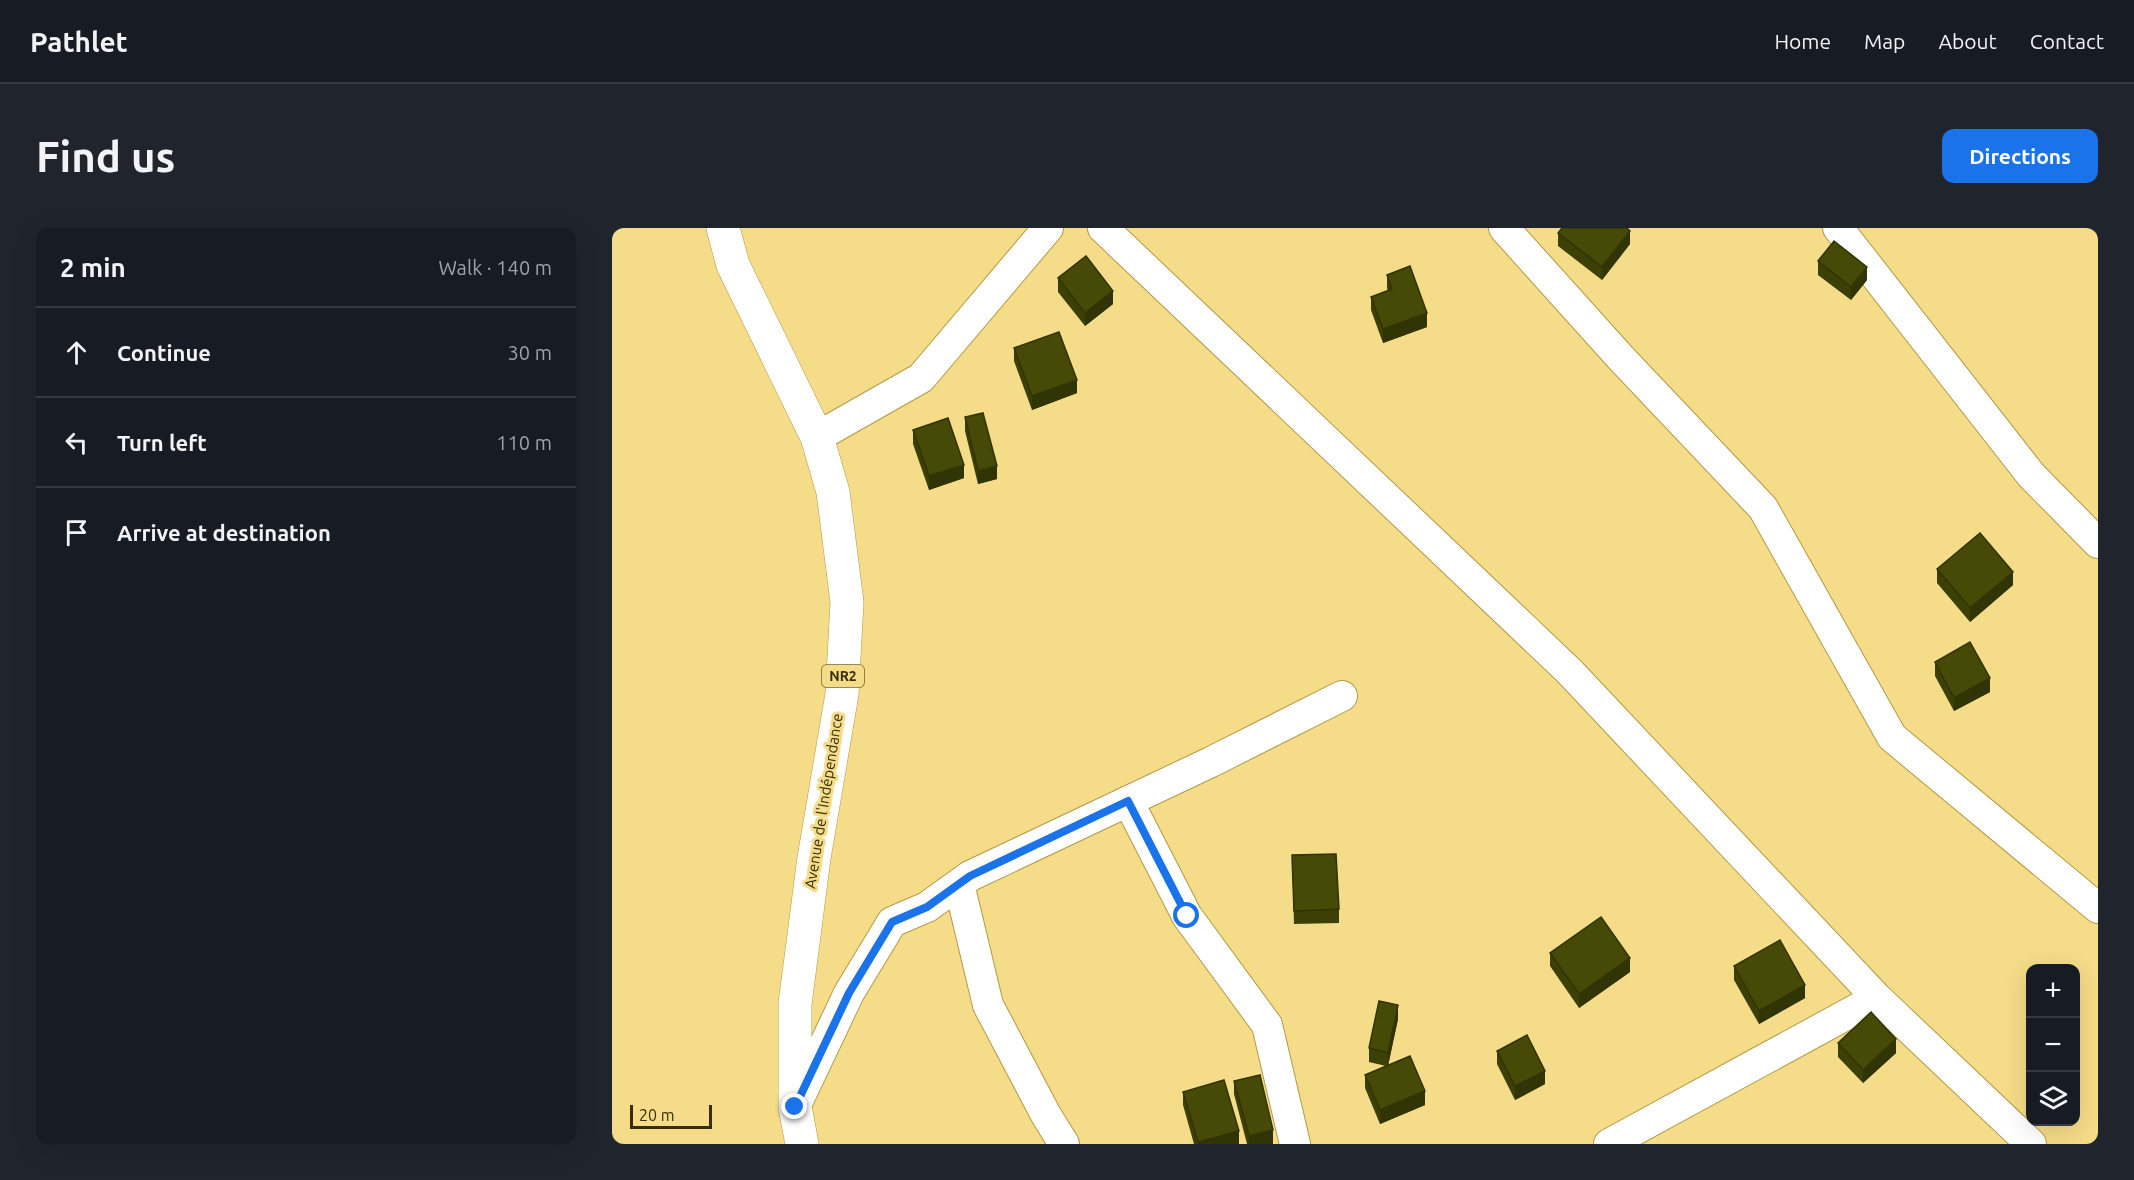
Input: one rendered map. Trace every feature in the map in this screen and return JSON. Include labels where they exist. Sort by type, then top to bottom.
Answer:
[{"type":"highway","name":"Avenue de l'Indépendance","points":[[723,228],[733,265],[817,437],[833,492],[847,602],[842,694],[814,858],[795,1004],[795,1107],[802,1144]]},
{"type":"street","points":[[817,437],[921,378],[1048,228]]},
{"type":"street","points":[[1103,228],[1569,671],[1877,998],[2031,1144]]},
{"type":"street","points":[[1503,228],[1620,357],[1763,508],[1892,737],[2098,908]]},
{"type":"street","points":[[1838,228],[2031,475],[2098,543]]},
{"type":"street","points":[[795,1107],[849,993],[892,922],[927,907],[970,876],[1212,762],[1342,696]]},
{"type":"street","points":[[1128,801],[1187,916],[1267,1025],[1295,1144]]},
{"type":"street","points":[[959,884],[988,1005],[1046,1115],[1064,1144]]},
{"type":"street","points":[[1609,1144],[1877,998]]},
{"type":"building","points":[[1562,228],[1627,228],[1630,231],[1602,267],[1558,233]]},
{"type":"building","points":[[1834,241],[1867,267],[1851,287],[1818,261]]},
{"type":"building","points":[[1086,256],[1113,291],[1085,313],[1058,278]]},
{"type":"building","points":[[1410,266],[1427,313],[1383,329],[1371,297],[1392,289],[1387,275]]},
{"type":"building","points":[[1059,332],[1077,380],[1032,396],[1014,348]]},
{"type":"building","points":[[983,413],[997,466],[978,471],[965,417]]},
{"type":"building","points":[[948,418],[964,465],[929,476],[913,430]]},
{"type":"building","points":[[1980,533],[2013,572],[1970,608],[1937,569]]},
{"type":"building","points":[[1970,642],[1990,678],[1954,698],[1935,662]]},
{"type":"building","points":[[1336,854],[1339,909],[1294,911],[1292,855]]},
{"type":"building","points":[[1601,917],[1630,958],[1579,994],[1550,953]]},
{"type":"building","points":[[1780,940],[1805,985],[1759,1011],[1734,966]]},
{"type":"building","points":[[1379,1001],[1398,1005],[1388,1053],[1369,1048]]},
{"type":"building","points":[[1871,1012],[1896,1039],[1863,1070],[1838,1043]]},
{"type":"building","points":[[1527,1035],[1545,1071],[1515,1086],[1497,1051]]},
{"type":"building","points":[[1410,1056],[1425,1091],[1380,1110],[1365,1075]]},
{"type":"building","points":[[1260,1075],[1273,1130],[1249,1136],[1234,1081]]},
{"type":"building","points":[[1224,1080],[1239,1131],[1198,1142],[1183,1092]]},
{"type":"route","points":[[795,1107],[849,993],[892,922],[927,907],[970,876],[1043,840],[1128,801],[1187,916]]}]
